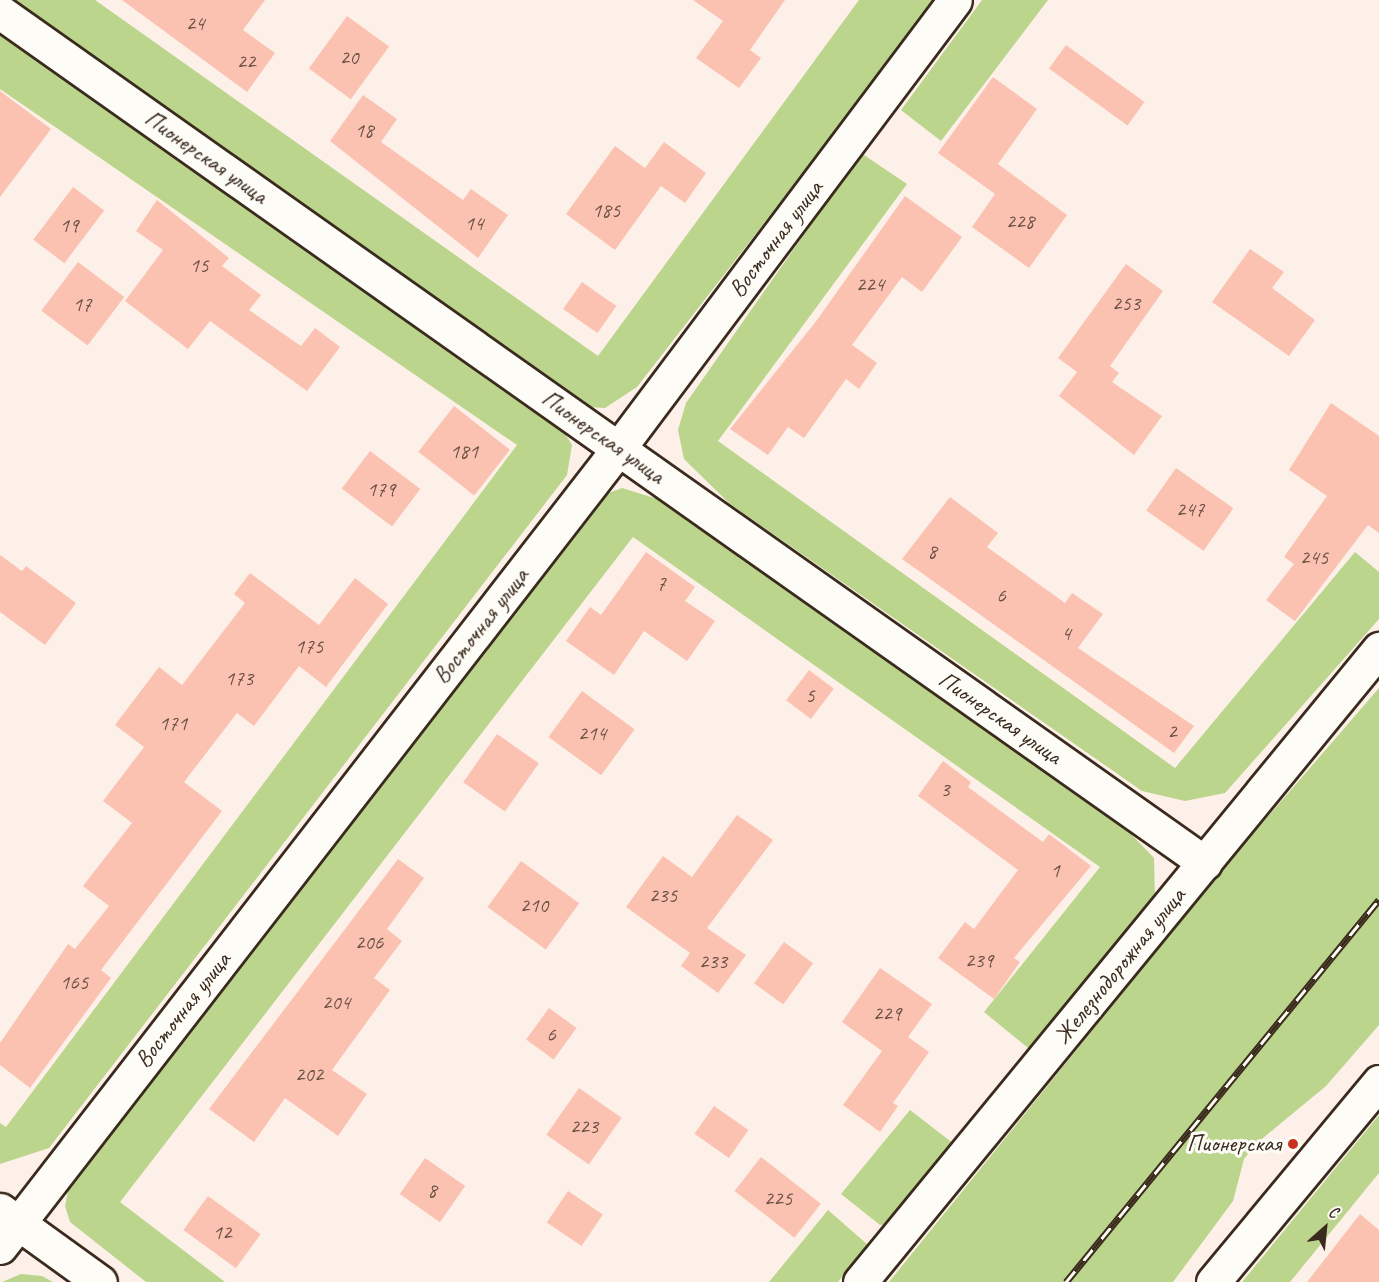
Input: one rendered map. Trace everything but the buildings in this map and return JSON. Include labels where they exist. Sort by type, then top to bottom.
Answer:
[{"type":"street","name":"Восточная улица","points":[[6,1227],[618,449],[955,0]]},
{"type":"street","name":"Пионерская улица","points":[[0,12],[1205,863]]},
{"type":"street","name":"Железнодорожная улица","points":[[860,1282],[1379,649]]},
{"type":"street","points":[[1213,1282],[1379,1082]]},
{"type":"street","points":[[6,1227],[100,1282]]},
{"type":"green space","points":[[0,0],[95,0],[598,356],[859,0],[937,0],[637,387],[605,408],[588,407]]},
{"type":"green space","points":[[982,0],[1048,0],[941,141],[901,110]]},
{"type":"green space","points":[[0,29],[562,429],[572,445],[567,475],[49,1148],[0,1164],[0,1123],[6,1127],[517,445],[0,89]]},
{"type":"green space","points":[[861,153],[907,184],[718,441],[1175,768],[1355,552],[1379,572],[1379,619],[1225,793],[1185,801],[1142,791],[730,504],[684,459],[678,430],[686,403]]},
{"type":"green space","points":[[622,488],[661,500],[1129,832],[1154,858],[1155,901],[1033,1052],[984,1012],[1100,867],[633,537],[120,1202],[225,1282],[146,1282],[70,1222],[65,1206],[68,1191],[594,507],[606,494]]},
{"type":"green space","points":[[1379,688],[1379,1025],[1326,1086],[1257,1143],[1244,1159],[1233,1201],[1173,1282],[889,1282],[1220,872]]},
{"type":"green space","points":[[910,1110],[954,1144],[887,1224],[880,1225],[841,1194]]},
{"type":"green space","points":[[1379,1115],[1379,1173],[1290,1282],[1242,1282]]},
{"type":"green space","points":[[828,1210],[868,1245],[838,1282],[769,1282]]},
{"type":"green space","points":[[21,1274],[42,1276],[53,1282],[2,1282]]},
{"type":"railway","points":[[1066,1282],[1379,900]]},
{"type":"place","name":"Пионерская","points":[[1293,1144]]}]
